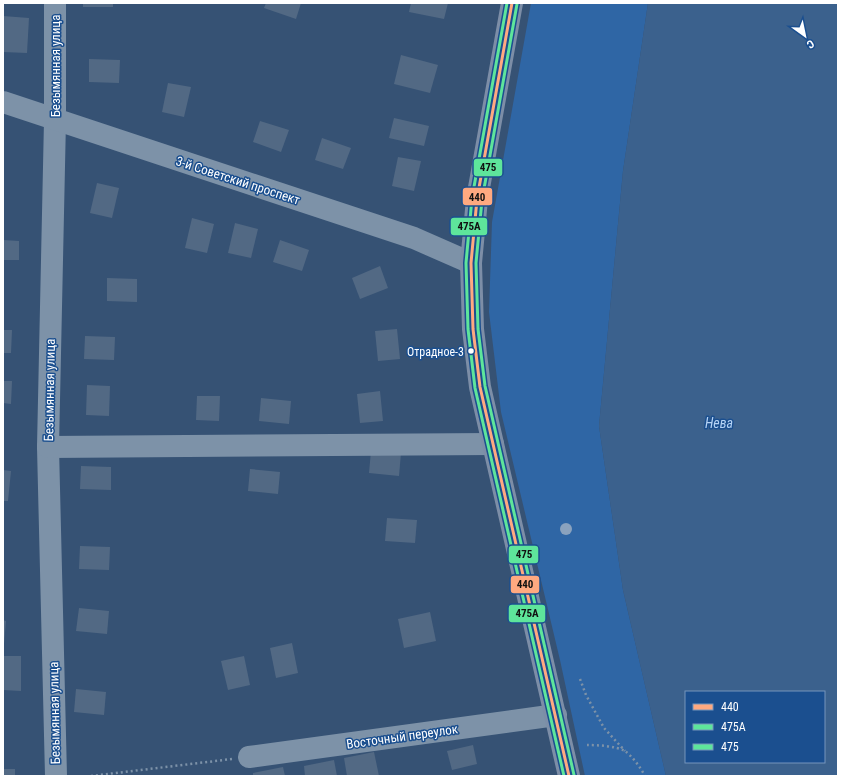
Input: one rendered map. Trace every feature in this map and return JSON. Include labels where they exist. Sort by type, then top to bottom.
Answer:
[{"type":"main road","points":[[512,3],[477,199],[471,263],[472,329],[480,387],[569,776]]},
{"type":"street","name":"Безымянная улица","points":[[55,3],[55,120],[48,447],[56,776]]},
{"type":"street","name":"3-й Советский проспект","points":[[3,102],[414,238],[471,263]]},
{"type":"street","points":[[48,447],[493,444]]},
{"type":"street","name":"Восточный переулок","points":[[249,757],[556,715]]},
{"type":"path","points":[[580,679],[586,695],[604,728],[640,767],[645,776]]},
{"type":"path","points":[[588,745],[609,747],[625,751]]},
{"type":"path","points":[[91,776],[249,757]]},
{"type":"shaded area","points":[[531,3],[648,3],[623,171],[599,426],[623,590],[666,776],[585,776],[560,660],[501,412],[489,312],[492,222]]},
{"type":"water","name":"Нева","points":[[648,3],[838,3],[838,776],[666,776],[623,590],[599,426],[623,171]]},
{"type":"building","points":[[83,3],[113,3],[113,7],[83,7]]},
{"type":"building","points":[[266,3],[301,3],[296,19],[264,8]]},
{"type":"building","points":[[411,3],[448,3],[444,19],[409,12]]},
{"type":"building","points":[[3,16],[29,18],[27,53],[3,52]]},
{"type":"building","points":[[401,55],[438,65],[430,93],[394,84]]},
{"type":"building","points":[[89,59],[120,60],[119,83],[89,82]]},
{"type":"building","points":[[168,83],[191,87],[184,117],[162,112]]},
{"type":"building","points":[[394,118],[429,126],[424,146],[389,138]]},
{"type":"building","points":[[260,121],[289,130],[281,152],[253,142]]},
{"type":"building","points":[[322,138],[351,148],[343,169],[315,160]]},
{"type":"building","points":[[398,157],[421,161],[414,191],[392,186]]},
{"type":"building","points":[[97,183],[119,188],[112,218],[90,213]]},
{"type":"building","points":[[192,218],[214,224],[207,253],[185,248]]},
{"type":"building","points":[[235,223],[258,229],[251,258],[228,253]]},
{"type":"building","points":[[3,240],[19,241],[19,260],[3,260]]},
{"type":"building","points":[[280,240],[309,250],[302,271],[273,262]]},
{"type":"building","points":[[380,266],[388,288],[360,299],[352,278]]},
{"type":"building","points":[[107,278],[137,279],[137,302],[107,301]]},
{"type":"building","points":[[397,329],[400,359],[378,361],[375,331]]},
{"type":"building","points":[[3,330],[12,330],[11,353],[3,353]]},
{"type":"building","points":[[85,336],[115,337],[114,360],[84,359]]},
{"type":"building","points":[[3,381],[12,381],[11,404],[3,403]]},
{"type":"building","points":[[87,385],[110,386],[109,416],[86,415]]},
{"type":"building","points":[[380,391],[383,421],[360,423],[357,394]]},
{"type":"building","points":[[197,396],[220,396],[219,421],[196,420]]},
{"type":"building","points":[[261,398],[291,401],[289,424],[259,421]]},
{"type":"building","points":[[371,451],[401,453],[399,476],[369,473]]},
{"type":"building","points":[[81,466],[111,467],[111,490],[80,489]]},
{"type":"building","points":[[250,469],[280,472],[278,494],[248,491]]},
{"type":"building","points":[[3,470],[11,471],[8,501],[3,501]]},
{"type":"building","points":[[387,518],[417,520],[415,543],[385,541]]},
{"type":"building","points":[[80,546],[110,547],[109,570],[79,569]]},
{"type":"building","points":[[79,608],[109,611],[107,634],[76,631]]},
{"type":"building","points":[[430,612],[436,641],[404,648],[398,619]]},
{"type":"building","points":[[3,620],[6,621],[4,644],[3,644]]},
{"type":"building","points":[[292,643],[298,673],[276,678],[270,648]]},
{"type":"building","points":[[3,656],[21,656],[21,691],[3,690]]},
{"type":"building","points":[[244,656],[250,685],[228,690],[221,661]]},
{"type":"building","points":[[76,689],[106,692],[104,715],[74,712]]},
{"type":"building","points":[[473,745],[477,764],[452,770],[447,751]]},
{"type":"building","points":[[374,752],[379,776],[347,776],[344,758]]},
{"type":"building","points":[[334,760],[337,776],[305,776],[304,766]]},
{"type":"building","points":[[283,767],[285,776],[253,776],[253,773]]},
{"type":"building","points":[[3,769],[15,769],[15,776],[3,776]]},
{"type":"transit line","name":"475А","points":[[507,3],[472,198],[466,263],[468,329],[475,388],[564,776]]},
{"type":"transit line","name":"440","points":[[512,3],[477,199],[471,263],[473,329],[480,387],[569,776]]},
{"type":"transit line","name":"475","points":[[517,4],[482,200],[476,263],[478,329],[485,386],[574,775]]},
{"type":"place","name":"Отрадное-3","points":[[471,351]]}]
